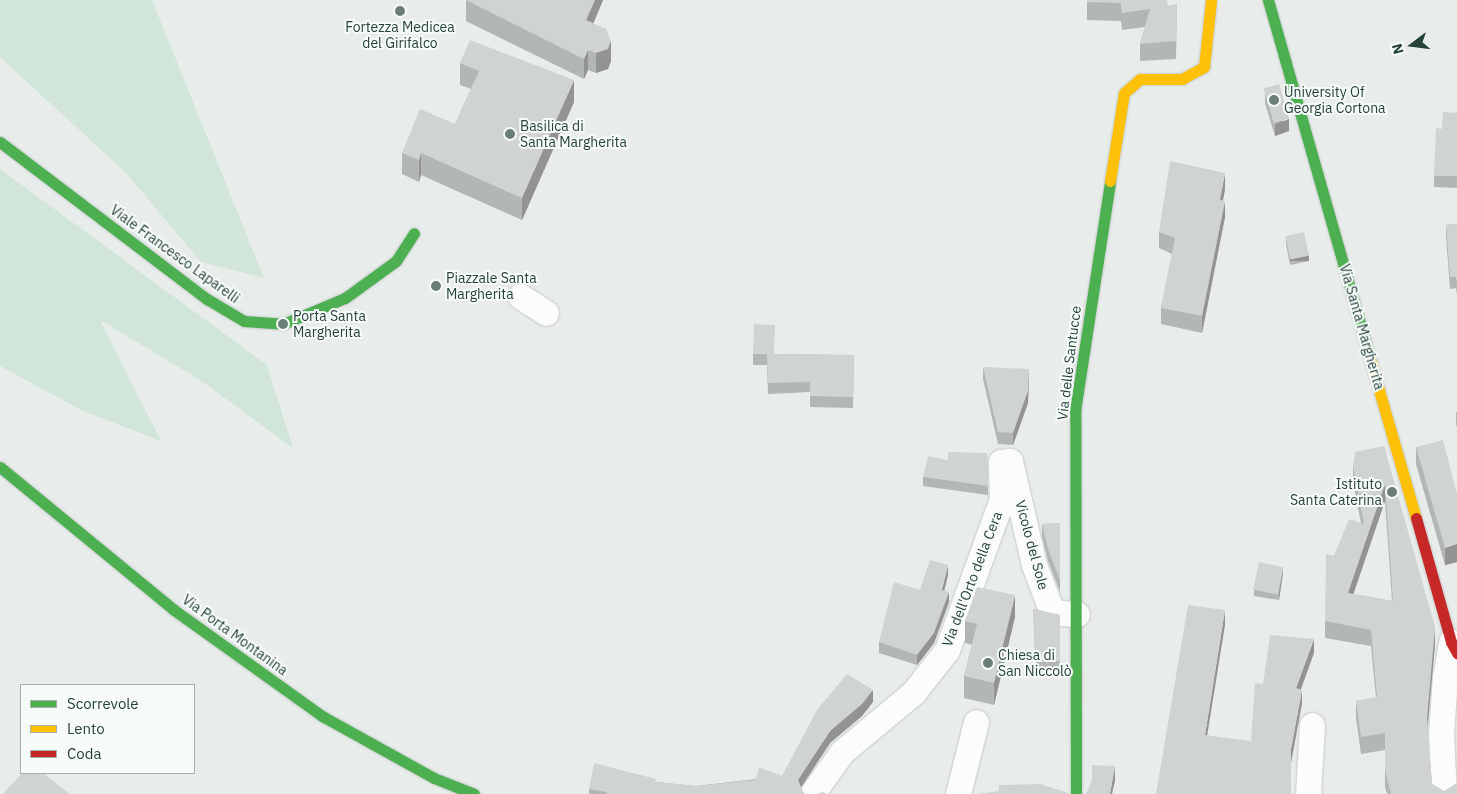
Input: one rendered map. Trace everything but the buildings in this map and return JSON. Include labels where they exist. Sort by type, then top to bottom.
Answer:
[{"type":"street","name":"Via delle Santucce","points":[[1076,794],[1075,411],[1124,93],[1140,80],[1182,79],[1204,67],[1211,0]]},
{"type":"street","name":"Via Santa Margherita","points":[[1268,0],[1454,647]]},
{"type":"street","name":"Viale Francesco Laparelli","points":[[0,142],[207,299],[244,321],[283,324],[345,298],[396,261],[414,233]]},
{"type":"street","points":[[520,296],[546,313]]},
{"type":"street","name":"Vicolo del Sole","points":[[1001,462],[1010,460],[1034,565],[1052,612],[1077,614]]},
{"type":"street","name":"Via dell'Orto della Cera","points":[[812,794],[842,752],[913,693],[947,650],[1002,499],[1001,462]]},
{"type":"street","name":"Via Porta Montanina","points":[[0,467],[174,610],[322,716],[434,778],[474,794]]},
{"type":"street","points":[[1444,794],[1442,735],[1445,677],[1454,647]]},
{"type":"street","points":[[958,794],[976,722]]},
{"type":"street","points":[[1308,794],[1312,725]]},
{"type":"green space","points":[[0,0],[152,0],[264,278],[201,262],[126,173],[0,57]]},
{"type":"green space","points":[[0,169],[267,365],[293,448],[200,380],[100,320],[161,441],[83,411],[0,366]]},
{"type":"traffic: fast","points":[[1268,0],[1368,352]]},
{"type":"traffic: fast","points":[[0,142],[207,299],[244,321],[283,324],[345,298],[396,261],[414,233]]},
{"type":"traffic: fast","points":[[1076,794],[1075,411],[1110,181]]},
{"type":"traffic: fast","points":[[0,467],[174,610],[322,716],[434,778],[474,794]]},
{"type":"traffic: slow","points":[[1110,181],[1124,93],[1140,79],[1182,79],[1204,67],[1211,0]]},
{"type":"traffic: slow","points":[[1368,352],[1416,518]]},
{"type":"traffic: jam","points":[[1416,518],[1451,642],[1457,653]]},
{"type":"place","name":"Fortezza Medicea del Girifalco","points":[[400,11]]},
{"type":"place","name":"University Of Georgia Cortona","points":[[1274,100]]},
{"type":"place","name":"Basilica di Santa Margherita","points":[[510,134]]},
{"type":"place","name":"Piazzale Santa Margherita","points":[[436,286]]},
{"type":"place","name":"Porta Santa Margherita","points":[[283,324]]},
{"type":"place","name":"Istituto Santa Caterina","points":[[1392,492]]},
{"type":"place","name":"Chiesa di San Niccolò","points":[[988,663]]}]
